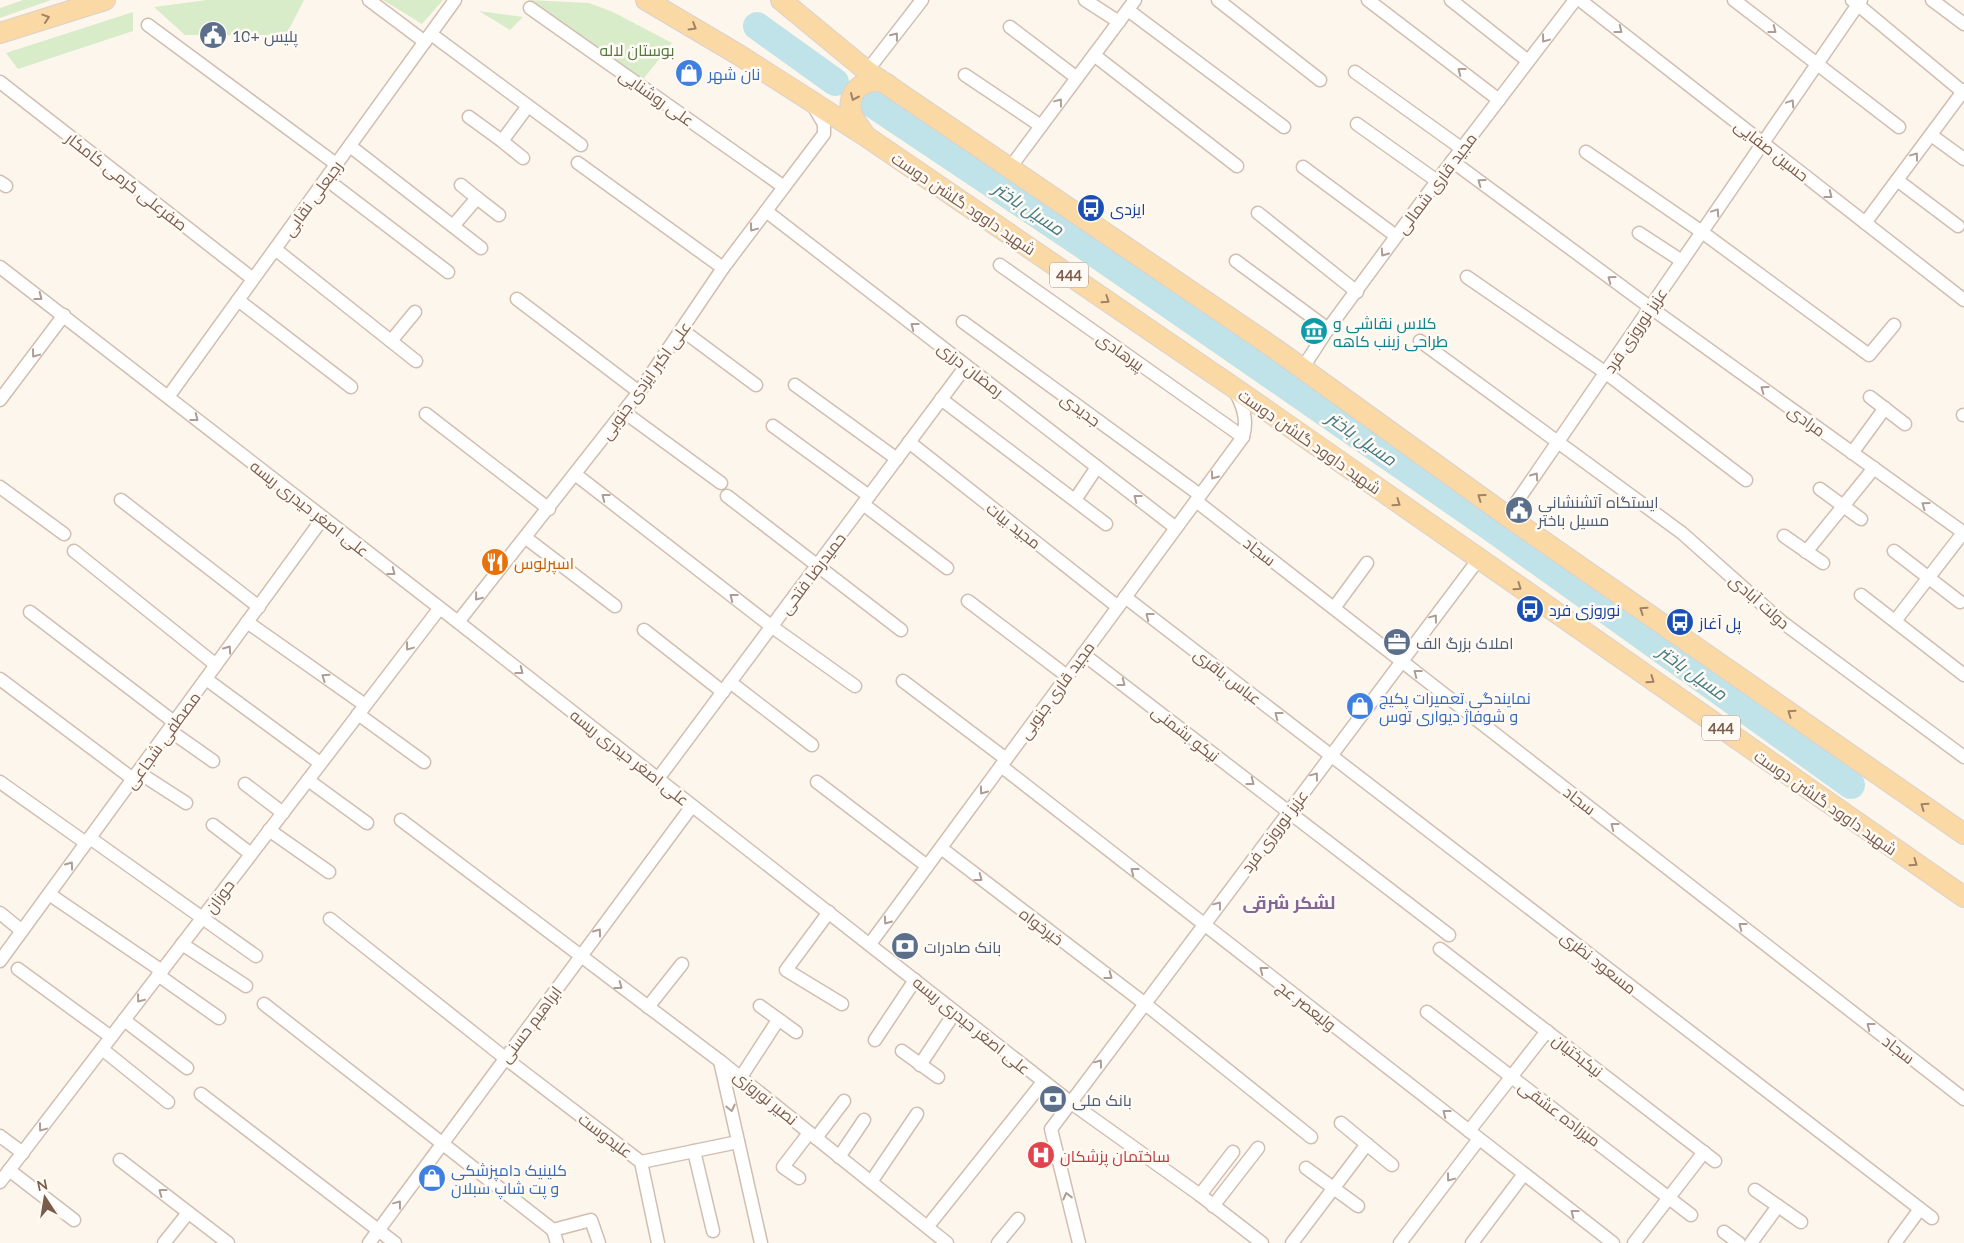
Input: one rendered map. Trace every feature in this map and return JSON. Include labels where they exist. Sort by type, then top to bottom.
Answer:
[{"type":"main road","points":[[0,33],[105,0]]},
{"type":"main road","points":[[649,1],[672,0]]},
{"type":"main road","points":[[781,0],[867,71],[1302,369],[1508,516],[1964,834]]},
{"type":"main road","name":"شهید داوود گلشن دوست","points":[[649,1],[739,55],[796,94],[864,135],[1233,387],[1478,560],[1964,897]]},
{"type":"main road","points":[[864,135],[851,113],[852,97],[856,90],[869,82],[877,81],[889,85]]},
{"type":"street","points":[[370,0],[528,106],[581,146]]},
{"type":"street","name":"رجبعلی نقابی","points":[[168,397],[455,0]]},
{"type":"street","points":[[1085,0],[1118,22]]},
{"type":"street","points":[[1218,0],[1320,80]]},
{"type":"street","points":[[1368,0],[1499,100]]},
{"type":"street","points":[[1451,0],[1528,60]]},
{"type":"street","name":"مجید قاری شمالی","points":[[1302,369],[1328,329],[1461,148],[1575,0]]},
{"type":"street","name":"حسین صفایی","points":[[1580,0],[1964,300]]},
{"type":"street","points":[[1734,0],[1899,127]]},
{"type":"street","points":[[1932,0],[1964,24]]},
{"type":"street","points":[[867,71],[916,2]]},
{"type":"street","points":[[1857,2],[1964,92],[1865,223]]},
{"type":"street","name":"عزیز نوروزی فرد","points":[[1508,516],[1818,64],[1857,2]]},
{"type":"street","points":[[1009,169],[1131,5],[1284,127]]},
{"type":"street","name":"علی روشنایی","points":[[530,8],[784,186]]},
{"type":"street","points":[[148,25],[336,164]]},
{"type":"street","points":[[1010,27],[1077,78]]},
{"type":"street","points":[[1094,55],[1238,166]]},
{"type":"street","points":[[1355,72],[1461,148]]},
{"type":"street","points":[[965,75],[1041,126]]},
{"type":"street","name":"صفرعلی کرمی کامکار","points":[[0,82],[253,279]]},
{"type":"street","name":"علی اکبر ایزدی جنوبی","points":[[458,622],[549,509],[639,392],[723,268],[824,134],[824,124],[818,110],[796,94]]},
{"type":"street","points":[[502,141],[528,106]]},
{"type":"street","points":[[469,117],[523,158]]},
{"type":"street","points":[[1357,124],[1437,181]]},
{"type":"street","points":[[1931,135],[1964,159]]},
{"type":"street","points":[[350,146],[481,248]]},
{"type":"street","points":[[1586,152],[1702,232],[1869,355],[1894,325]]},
{"type":"street","name":"مرادی","points":[[1452,161],[1651,308],[1964,533]]},
{"type":"street","points":[[578,163],[723,268]]},
{"type":"street","points":[[1302,167],[1396,236]]},
{"type":"street","points":[[326,179],[448,272]]},
{"type":"street","points":[[1897,180],[1958,226]]},
{"type":"street","points":[[461,185],[498,215]]},
{"type":"street","points":[[453,226],[477,198]]},
{"type":"street","name":"رمضان درزی","points":[[766,211],[1176,528]]},
{"type":"street","points":[[1258,213],[1357,292]]},
{"type":"street","points":[[1639,233],[1682,261]]},
{"type":"street","points":[[275,249],[416,361]]},
{"type":"street","points":[[1236,261],[1328,329]]},
{"type":"street","name":"پیرهادی","points":[[1000,265],[1243,437]]},
{"type":"street","name":"علی اصغر حیدری ریسه","points":[[0,267],[458,622],[657,780],[870,944],[1043,1082],[1200,1195],[1262,1243]]},
{"type":"street","points":[[1467,277],[1606,373],[1746,480]]},
{"type":"street","points":[[517,299],[639,392]]},
{"type":"street","points":[[238,300],[351,387]]},
{"type":"street","points":[[391,341],[415,312]]},
{"type":"street","points":[[2,393],[64,315]]},
{"type":"street","name":"جدیدی","points":[[963,322],[1198,498]]},
{"type":"street","points":[[682,330],[756,385]]},
{"type":"street","name":"دولت آبادی","points":[[1420,341],[1559,441],[1682,533],[1782,622],[1964,757]]},
{"type":"street","name":"حمیدرضا فتحی","points":[[657,780],[966,366]]},
{"type":"street","points":[[795,384],[897,459]]},
{"type":"street","points":[[1233,387],[1245,416],[1246,427],[1243,437]]},
{"type":"street","points":[[1870,397],[1905,424]]},
{"type":"street","points":[[942,399],[1106,524]]},
{"type":"street","points":[[1852,453],[1885,408]]},
{"type":"street","points":[[624,412],[721,484]]},
{"type":"street","points":[[426,414],[549,509]]},
{"type":"street","points":[[773,426],[947,568]]},
{"type":"street","name":"مجید قاری جنوبی","points":[[870,944],[1243,437]]},
{"type":"street","name":"مجید بیات","points":[[909,442],[1122,602]]},
{"type":"street","points":[[1075,500],[1097,467]]},
{"type":"street","points":[[1806,552],[1874,468]]},
{"type":"street","points":[[575,474],[772,626],[855,686]]},
{"type":"street","points":[[0,486],[64,534]]},
{"type":"street","points":[[1820,489],[1861,519]]},
{"type":"street","points":[[727,496],[901,630]]},
{"type":"street","name":"سجاد","points":[[1198,498],[1334,608],[1964,1099]]},
{"type":"street","points":[[121,500],[259,607]]},
{"type":"street","name":"مصطفی شجاعی","points":[[0,961],[323,518]]},
{"type":"street","points":[[1895,621],[1964,533]]},
{"type":"street","points":[[1784,536],[1823,564]]},
{"type":"street","points":[[526,538],[615,606]]},
{"type":"street","points":[[74,551],[216,665]]},
{"type":"street","points":[[1894,551],[1960,602]]},
{"type":"street","name":"عزیز نوروزی فرد","points":[[1079,1243],[1051,1129],[1478,560]]},
{"type":"street","points":[[1334,608],[1367,563]]},
{"type":"street","points":[[1861,595],[1964,675]]},
{"type":"street","points":[[968,601],[1067,676]]},
{"type":"street","name":"عباس باقری","points":[[1122,602],[1331,755]]},
{"type":"street","name":"حوزان","points":[[0,1182],[439,609]]},
{"type":"street","points":[[30,612],[213,761]]},
{"type":"street","points":[[247,622],[361,710],[424,762]]},
{"type":"street","points":[[644,630],[812,744]]},
{"type":"street","name":"نیکو بشمنی","points":[[1083,654],[1288,811]]},
{"type":"street","points":[[0,679],[135,776],[186,803]]},
{"type":"street","points":[[206,679],[320,763]]},
{"type":"street","name":"ولیعصر عج","points":[[903,681],[1203,924],[1613,1243]]},
{"type":"street","name":"مسعود نظری","points":[[1331,755],[1932,1218]]},
{"type":"street","points":[[308,780],[367,823]]},
{"type":"street","points":[[0,782],[256,956]]},
{"type":"street","points":[[817,782],[927,866]]},
{"type":"street","points":[[245,784],[283,813]]},
{"type":"street","name":"ابراهیم حسنی","points":[[369,1243],[692,806]]},
{"type":"street","points":[[1288,811],[1449,935]]},
{"type":"street","name":"نصیر نوروزی","points":[[401,820],[720,1061],[947,1243]]},
{"type":"street","points":[[213,825],[251,854]]},
{"type":"street","points":[[269,830],[329,872]]},
{"type":"street","name":"خیرخواه","points":[[940,848],[1144,1003],[1311,1137]]},
{"type":"street","points":[[49,894],[160,973],[219,1018]]},
{"type":"street","points":[[829,912],[786,970],[842,1004]]},
{"type":"street","points":[[0,913],[22,931]]},
{"type":"street","name":"علیدوست","points":[[330,919],[505,1058],[641,1162],[658,1243]]},
{"type":"street","points":[[182,944],[246,986]]},
{"type":"street","name":"نیکبختیان","points":[[1440,949],[1715,1161]]},
{"type":"street","points":[[648,1007],[682,964]]},
{"type":"street","points":[[18,969],[111,1037]]},
{"type":"street","points":[[875,1040],[915,980]]},
{"type":"street","points":[[264,1004],[553,1230],[558,1243]]},
{"type":"street","points":[[760,1006],[796,1032]]},
{"type":"street","points":[[920,1065],[955,1012]]},
{"type":"street","name":"میرزاده عشقی","points":[[1427,1012],[1691,1215]]},
{"type":"street","points":[[124,1020],[187,1068]]},
{"type":"street","points":[[741,1078],[778,1020]]},
{"type":"street","points":[[1469,1131],[1547,1031]]},
{"type":"street","points":[[102,1049],[168,1102]]},
{"type":"street","points":[[902,1051],[938,1077]]},
{"type":"street","points":[[720,1061],[761,1243]]},
{"type":"street","points":[[932,1221],[1043,1082]]},
{"type":"street","points":[[201,1094],[395,1243]]},
{"type":"street","points":[[799,1178],[783,1167],[844,1101]]},
{"type":"street","points":[[871,1182],[917,1114]]},
{"type":"street","points":[[840,1157],[864,1120]]},
{"type":"street","points":[[1341,1123],[1392,1165]]},
{"type":"street","points":[[0,1136],[23,1153]]},
{"type":"street","points":[[1400,1243],[1480,1139]]},
{"type":"street","points":[[641,1162],[738,1142]]},
{"type":"street","points":[[1292,1243],[1367,1144]]},
{"type":"street","points":[[1214,1206],[1258,1148]]},
{"type":"street","points":[[694,1151],[713,1231]]},
{"type":"street","points":[[1200,1195],[1233,1152]]},
{"type":"street","points":[[1634,1243],[1704,1152]]},
{"type":"street","points":[[120,1160],[228,1243]]},
{"type":"street","points":[[1306,1168],[1358,1206]]},
{"type":"street","points":[[9,1170],[74,1220]]},
{"type":"street","points":[[1472,1243],[1524,1174]]},
{"type":"street","points":[[1755,1190],[1801,1222]]},
{"type":"street","points":[[1751,1243],[1778,1206]]},
{"type":"street","points":[[1895,1243],[1920,1209]]},
{"type":"street","points":[[164,1243],[188,1213]]},
{"type":"street","points":[[998,1243],[1018,1219]]},
{"type":"street","points":[[553,1230],[591,1220],[598,1243]]},
{"type":"street","points":[[1724,1232],[1739,1243]]},
{"type":"green space","points":[[23,0],[51,0],[0,18],[0,8]]},
{"type":"green space","points":[[207,0],[304,0],[286,35],[185,35],[154,7]]},
{"type":"green space","points":[[383,0],[443,0],[422,24]]},
{"type":"green space","name":"بوستان لاله","points":[[528,0],[589,3],[613,12],[672,43],[641,82]]},
{"type":"green space","points":[[479,11],[523,17],[510,30]]},
{"type":"green space","points":[[133,12],[133,31],[18,69],[6,53]]},
{"type":"waterway","name":"مسیل باختر","points":[[757,26],[835,82]]},
{"type":"waterway","name":"مسیل باختر","points":[[867,100],[1076,240],[1489,526],[1851,785]]},
{"type":"place","name":"پلیس +10","points":[[213,35]]},
{"type":"place","name":"نان شهر","points":[[689,73]]},
{"type":"place","name":"ایزدی","points":[[1091,208]]},
{"type":"place","name":"کلاس نقاشی و طراحی زینب کاهه","points":[[1314,331]]},
{"type":"place","name":"ایستگاه آتشنشانی مسیل باختر","points":[[1519,510]]},
{"type":"place","name":"اسپرلوس","points":[[495,562]]},
{"type":"place","name":"نوروزی فرد","points":[[1530,609]]},
{"type":"place","name":"پل آغاز","points":[[1680,622]]},
{"type":"place","name":"املاک بزرگ الف","points":[[1397,642]]},
{"type":"place","name":"نمایندگی تعمیرات پکیج و شوفاژ دیواری توس","points":[[1360,706]]},
{"type":"place","name":"بانک صادرات","points":[[905,946]]},
{"type":"place","name":"بانک ملی","points":[[1053,1099]]},
{"type":"place","name":"ساختمان پزشکان","points":[[1041,1155]]},
{"type":"place","name":"کلینیک دامپزشکی و پت شاپ سبلان","points":[[432,1178]]},
{"type":"district","name":"لشکر شرقی","points":[[1289,902]]}]
